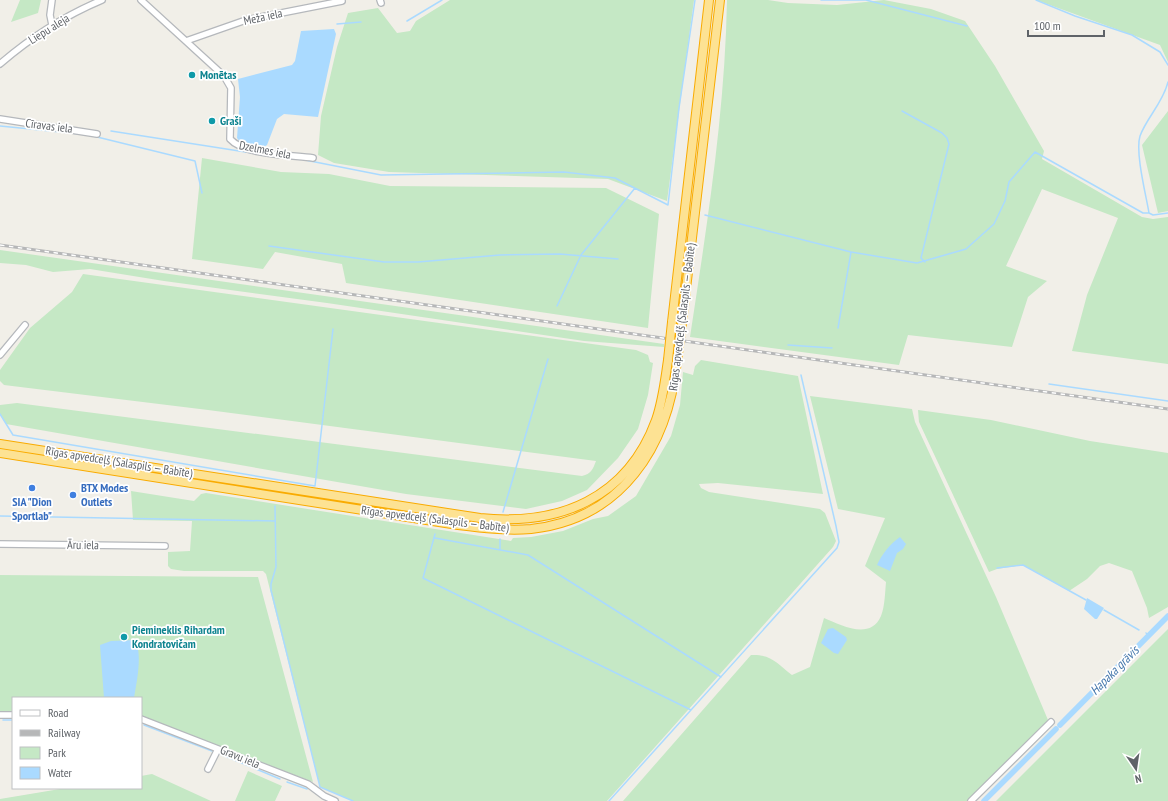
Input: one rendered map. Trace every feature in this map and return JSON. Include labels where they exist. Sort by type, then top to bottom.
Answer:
[{"type":"highway","name":"Rīgas apvedceļš (Salaspils — Babīte)","points":[[0,444],[464,516],[507,520],[534,519],[561,513],[586,502],[610,485],[629,466],[644,444],[656,419],[668,360],[709,0]]},
{"type":"highway","name":"Rīgas apvedceļš (Salaspils — Babīte)","points":[[0,453],[458,525],[498,529],[534,528],[566,521],[590,511],[612,496],[632,476],[650,452],[662,428],[673,392],[720,0]]},
{"type":"street","points":[[52,0],[50,15],[52,25]]},
{"type":"street","name":"Liepu aleja","points":[[0,64],[52,25],[102,0]]},
{"type":"street","name":"Dzelmes iela","points":[[141,0],[224,76],[232,88],[230,139],[233,143],[237,146],[258,151],[313,158]]},
{"type":"street","name":"Meža iela","points":[[186,41],[246,20],[342,1]]},
{"type":"street","name":"Cīravas iela","points":[[0,119],[97,134]]},
{"type":"street","points":[[0,355],[25,325]]},
{"type":"street","name":"Āru iela","points":[[0,544],[165,546]]},
{"type":"street","points":[[0,715],[12,715]]},
{"type":"street","name":"Gravu iela","points":[[142,719],[308,784],[323,798],[336,801]]},
{"type":"street","points":[[971,801],[1051,722]]},
{"type":"street","points":[[208,769],[218,749]]},
{"type":"green space","points":[[20,0],[41,0],[38,13],[11,22]]},
{"type":"green space","points":[[450,0],[694,0],[667,201],[608,179],[389,172],[334,163],[318,155],[321,116],[337,47],[348,13],[378,8],[397,33],[410,31],[416,21]]},
{"type":"green space","points":[[727,0],[768,0],[788,3],[837,5],[884,0],[931,9],[965,21],[995,66],[1044,151],[1042,159],[1142,217],[1153,219],[1168,217],[1168,364],[1072,351],[1087,295],[1118,218],[1042,189],[1006,266],[1047,281],[1028,297],[1012,347],[908,335],[899,365],[690,337],[709,211],[719,127],[726,42]]},
{"type":"green space","points":[[1036,0],[1168,0],[1168,62],[1160,45]]},
{"type":"green space","points":[[1168,111],[1168,211],[1158,213],[1142,145]]},
{"type":"green space","points":[[202,158],[281,172],[329,174],[390,186],[606,188],[659,214],[648,328],[346,283],[342,264],[275,252],[263,269],[192,259]]},
{"type":"green space","points":[[0,250],[664,344],[664,347],[584,341],[327,303],[164,281],[90,269],[53,272],[26,265],[0,263]]},
{"type":"green space","points":[[83,274],[636,350],[648,355],[650,362],[653,363],[648,395],[638,429],[618,458],[587,490],[562,501],[526,509],[406,494],[6,424],[0,414],[0,405],[17,403],[582,476],[591,471],[596,461],[4,385],[0,381],[0,370],[30,328],[72,292]]},
{"type":"green space","points":[[701,360],[798,376],[823,494],[718,483],[699,484],[701,488],[709,492],[820,509],[825,513],[836,541],[833,547],[607,801],[353,801],[320,787],[266,574],[263,571],[184,571],[171,569],[168,566],[168,552],[190,551],[192,521],[133,520],[131,491],[194,501],[201,494],[206,493],[511,541],[513,538],[531,537],[563,531],[593,519],[608,516],[636,496],[671,436],[680,405],[683,372],[693,375],[695,366]]},
{"type":"green space","points":[[810,396],[912,409],[915,422],[996,597],[1048,720],[967,801],[623,801],[751,655],[769,658],[778,663],[792,675],[810,667],[824,618],[847,627],[863,629],[870,628],[876,624],[881,616],[886,582],[865,566],[885,518],[838,509]]},
{"type":"green space","points":[[918,410],[991,420],[1090,441],[1168,453],[1168,607],[1149,618],[1147,608],[1132,571],[1109,563],[1100,566],[1087,579],[1069,591],[1023,565],[997,569],[989,572],[919,422]]},
{"type":"green space","points":[[0,575],[258,577],[313,782],[142,717],[142,697],[12,697],[12,712],[0,712]]},
{"type":"green space","points":[[1168,629],[1168,801],[996,801]]},
{"type":"green space","points":[[248,771],[282,786],[275,801],[235,801]]},
{"type":"green space","points":[[152,774],[211,801],[0,801],[0,799],[60,789],[142,789],[142,776]]},
{"type":"water","points":[[334,29],[336,34],[318,117],[284,114],[277,119],[267,145],[262,148],[241,143],[237,138],[240,97],[238,79],[292,65],[295,61],[301,31]]},
{"type":"water","points":[[900,537],[906,544],[903,549],[897,553],[890,571],[877,565],[881,557]]},
{"type":"water","points":[[1087,598],[1104,608],[1097,619],[1095,619],[1084,609]]},
{"type":"water","points":[[833,628],[846,637],[847,640],[838,654],[834,653],[821,643],[828,629]]},
{"type":"water","points":[[136,640],[139,662],[134,697],[104,697],[100,645],[111,641]]},
{"type":"waterway","points":[[407,21],[442,0]]},
{"type":"waterway","points":[[305,160],[381,175],[564,172],[615,178],[668,205],[679,108],[695,0]]},
{"type":"waterway","points":[[821,0],[866,0],[967,26]]},
{"type":"waterway","points":[[1036,0],[1075,16],[1132,35],[1160,52],[1168,65]]},
{"type":"waterway","points":[[337,24],[361,22]]},
{"type":"waterway","points":[[705,215],[851,252],[917,263],[966,249],[994,224],[1005,201],[1009,182],[1035,152],[1143,213],[1149,213],[1140,163],[1140,136],[1166,90],[1168,82]]},
{"type":"waterway","points":[[902,111],[942,133],[947,138],[949,144],[921,258],[925,262]]},
{"type":"waterway","points":[[0,126],[81,134]]},
{"type":"waterway","points":[[111,131],[252,153]]},
{"type":"waterway","points":[[89,135],[195,161],[202,193]]},
{"type":"waterway","points":[[557,306],[581,255],[635,188]]},
{"type":"waterway","points":[[1149,213],[1153,215],[1168,213]]},
{"type":"waterway","points":[[269,246],[384,262],[418,262],[500,255],[560,254],[618,259]]},
{"type":"waterway","points":[[838,328],[851,252]]},
{"type":"waterway","points":[[0,414],[13,435],[315,486],[333,329]]},
{"type":"waterway","points":[[788,345],[832,348]]},
{"type":"waterway","points":[[503,512],[548,359]]},
{"type":"waterway","points":[[609,801],[837,548],[839,542],[836,526],[801,375]]},
{"type":"waterway","points":[[1049,384],[1168,401]]},
{"type":"waterway","points":[[275,506],[276,567],[271,584],[271,590],[320,787],[353,801]]},
{"type":"waterway","points":[[0,516],[275,521]]},
{"type":"waterway","points":[[435,534],[423,578],[691,710]]},
{"type":"waterway","points":[[435,538],[528,555],[721,677]]},
{"type":"waterway","points":[[500,539],[500,549]]},
{"type":"waterway","points":[[997,568],[1023,565],[1086,600]]},
{"type":"waterway","points":[[1104,610],[1139,630]]},
{"type":"waterway","name":"Hapaka grāvis","points":[[1060,725],[1168,616]]},
{"type":"waterway","points":[[3,720],[12,720]]},
{"type":"waterway","points":[[144,725],[212,751]]},
{"type":"waterway","name":"Hapaka grāvis","points":[[984,801],[1056,729]]},
{"type":"waterway","points":[[220,754],[280,779]]},
{"type":"waterway","points":[[287,782],[307,789]]},
{"type":"railway","points":[[0,245],[1168,409]]},
{"type":"place","name":"Monētas","points":[[192,75]]},
{"type":"place","name":"Graši","points":[[212,121]]},
{"type":"place","name":"SIA \"Dion Sportlab\"","points":[[32,488]]},
{"type":"place","name":"BTX Modes Outlets","points":[[73,495]]},
{"type":"place","name":"Piemineklis Rihardam Kondratovičam","points":[[124,637]]}]
